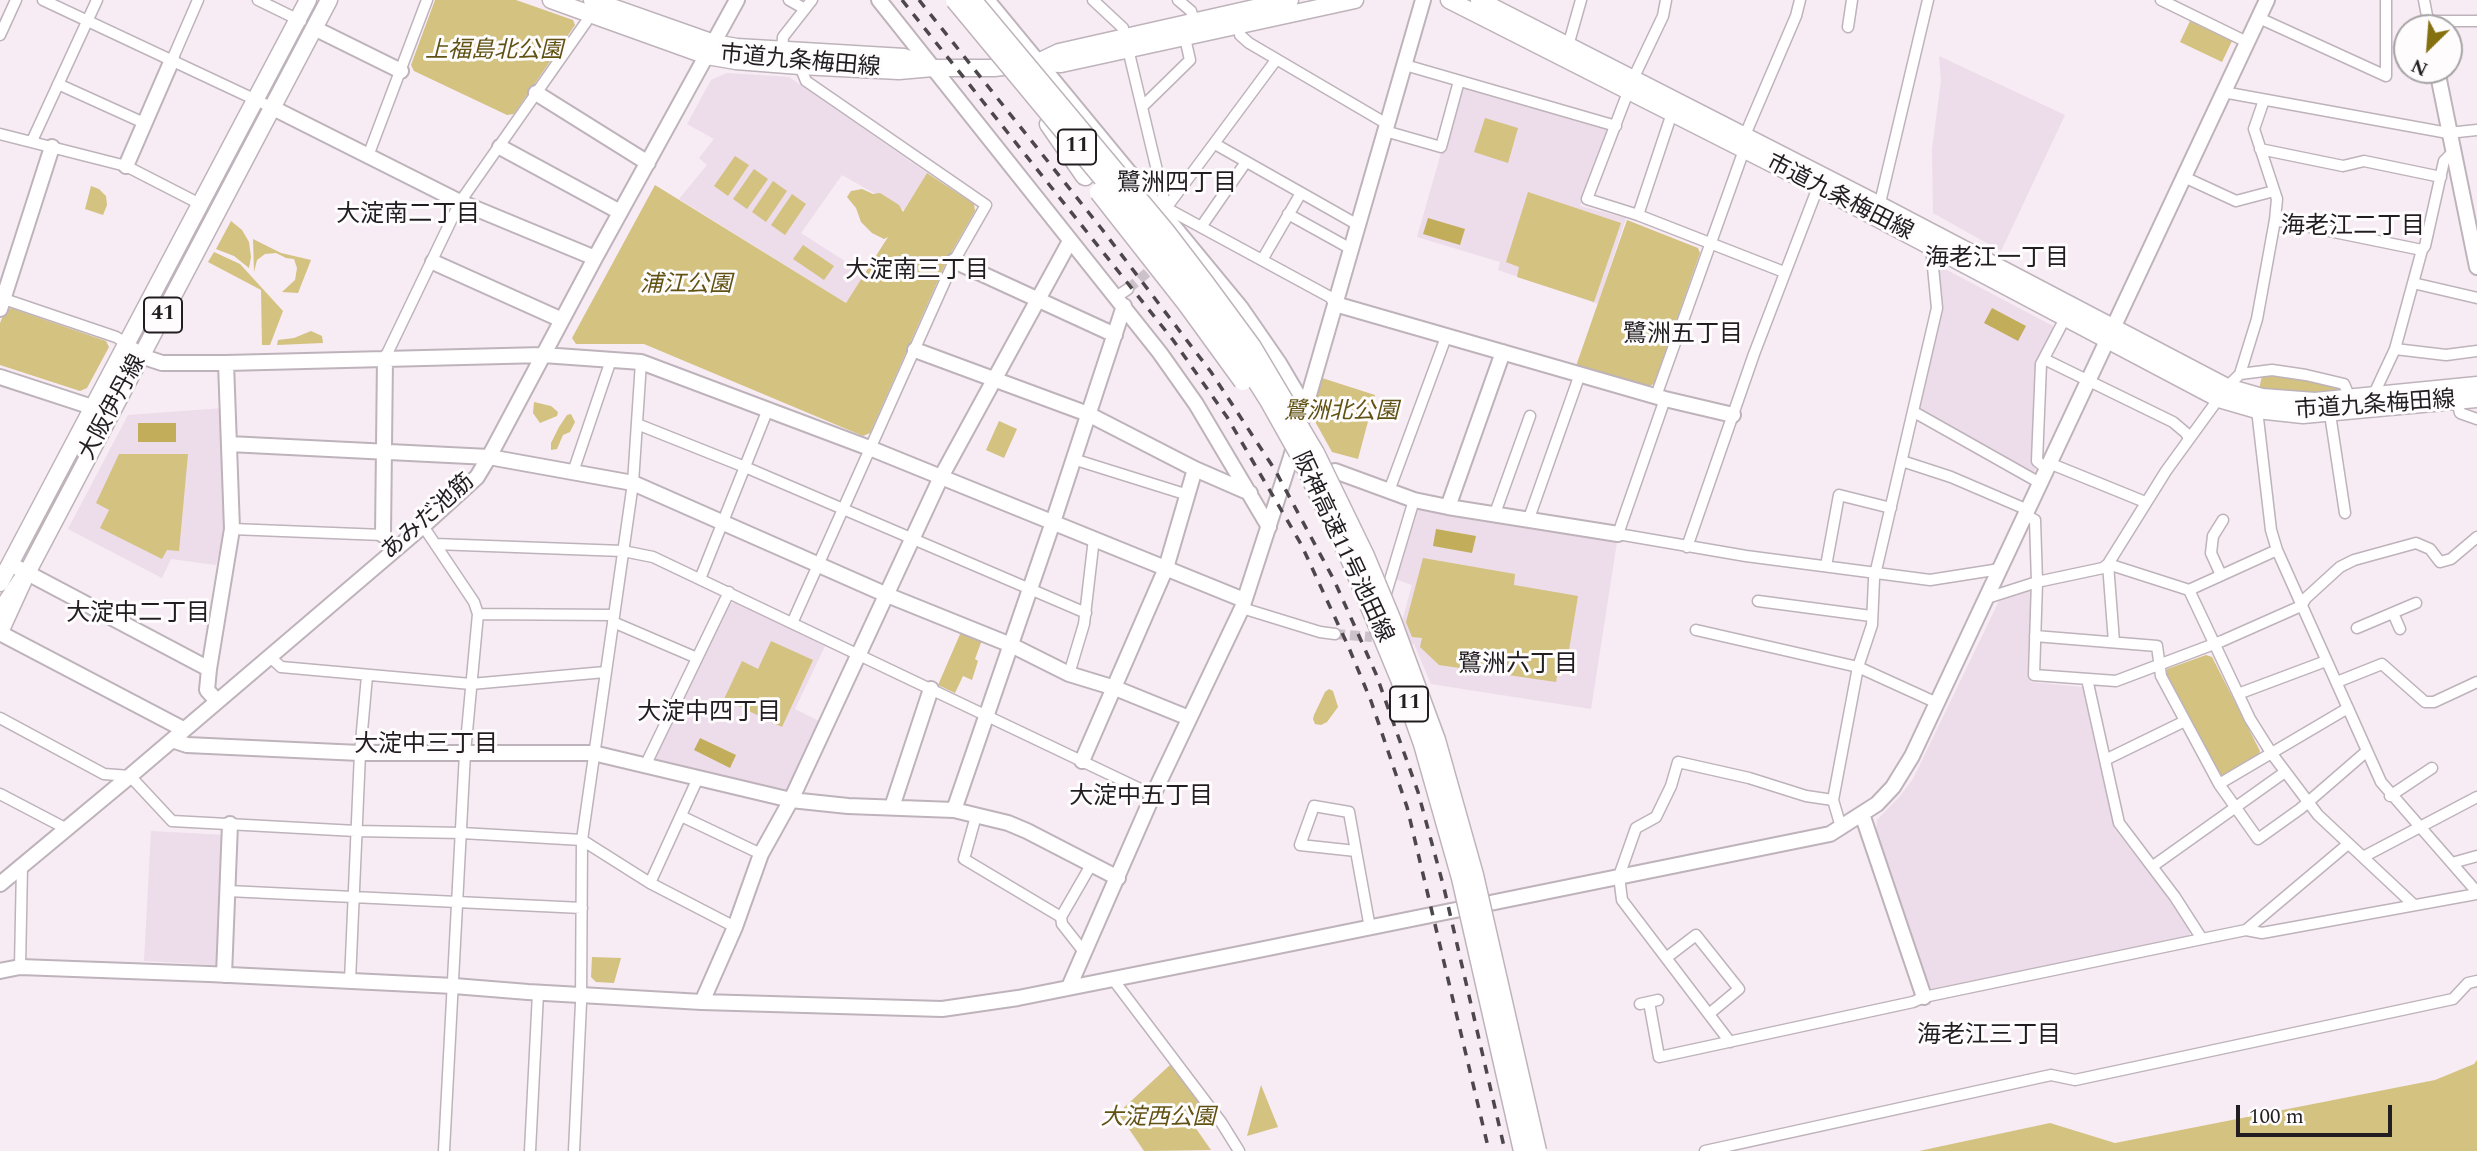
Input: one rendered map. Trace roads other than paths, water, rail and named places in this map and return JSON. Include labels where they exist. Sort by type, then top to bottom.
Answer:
[{"type":"highway","name":"阪神高速11号池田線","points":[[955,0],[1146,230],[1197,296],[1270,402],[1320,498],[1379,627],[1423,744],[1461,878],[1523,1151]]},
{"type":"highway","name":"阪神高速11号池田線","points":[[972,0],[1165,231],[1204,282],[1252,347],[1315,453],[1365,556],[1436,740],[1475,875],[1537,1151]]},
{"type":"highway","name":"11","points":[[1008,67],[1086,176],[1228,359],[1320,498]]},
{"type":"highway","points":[[1079,110],[1070,132],[1086,176]]},
{"type":"highway","points":[[0,613],[27,573]]},
{"type":"main road","name":"大阪伊丹線","points":[[0,583],[5,560],[127,343],[308,0]]},
{"type":"main road","name":"大阪伊丹線","points":[[0,632],[27,573],[329,0]]},
{"type":"main road","name":"市道九条梅田線","points":[[551,0],[591,7],[711,49],[737,47],[904,57],[933,68]]},
{"type":"main road","name":"市道九条梅田線","points":[[1127,43],[1194,21],[1290,0]]},
{"type":"main road","name":"市道九条梅田線","points":[[591,7],[621,5],[736,61],[899,71],[1008,67],[1038,63],[1059,52],[1185,37],[1355,0]]},
{"type":"main road","name":"市道九条梅田線","points":[[1449,0],[1632,85],[2256,411],[2292,415],[2330,414],[2477,399]]},
{"type":"main road","name":"市道九条梅田線","points":[[1479,0],[1507,6],[1672,113],[1744,143],[1818,187],[1877,211],[1935,249],[2110,334]]},
{"type":"main road","name":"市道九条梅田線","points":[[2223,393],[2286,400],[2350,398],[2477,386]]},
{"type":"street","points":[[0,35],[16,0]]},
{"type":"street","points":[[43,0],[273,108],[460,202],[595,258]]},
{"type":"street","points":[[32,141],[97,0]]},
{"type":"street","points":[[126,166],[198,0]]},
{"type":"street","points":[[258,0],[401,71]]},
{"type":"street","points":[[368,156],[427,0]]},
{"type":"street","name":"あみだ池筋","points":[[3,877],[22,866],[130,776],[477,477],[737,0]]},
{"type":"street","points":[[789,0],[805,9]]},
{"type":"street","points":[[782,49],[783,37],[813,0]]},
{"type":"street","points":[[879,0],[1070,240],[1123,297],[1196,404],[1269,527]]},
{"type":"street","points":[[987,0],[1165,210],[1247,316],[1305,407]]},
{"type":"street","points":[[1093,0],[1123,28],[1165,210]]},
{"type":"street","points":[[1178,0],[1191,11],[1194,21]]},
{"type":"street","points":[[1069,987],[1153,794],[1243,604],[1305,407],[1423,0]]},
{"type":"street","points":[[1568,46],[1581,0]]},
{"type":"street","points":[[1666,0],[1663,16],[1632,85],[1587,199],[1637,215],[1784,272]]},
{"type":"street","points":[[1618,534],[1744,143],[1796,16],[1800,0]]},
{"type":"street","points":[[1847,27],[1852,0]]},
{"type":"street","points":[[1877,211],[1928,0]]},
{"type":"street","points":[[2161,0],[2247,42]]},
{"type":"street","points":[[0,971],[20,967],[224,975],[702,1002],[942,1009],[1018,998],[1370,928],[1815,838],[1841,828],[1877,804],[1904,771],[2267,0]]},
{"type":"street","points":[[2259,18],[2386,76],[2386,0]]},
{"type":"street","points":[[383,535],[385,358],[460,202],[500,147],[591,7]]},
{"type":"street","points":[[1240,24],[1240,35],[1249,43],[1386,128],[1441,147],[1459,80]]},
{"type":"street","points":[[1143,106],[1190,60],[1185,37]]},
{"type":"street","points":[[1165,210],[1276,60]]},
{"type":"street","points":[[1405,65],[1616,126]]},
{"type":"street","points":[[793,621],[954,261],[986,205],[806,81],[800,66]]},
{"type":"street","points":[[2439,84],[2476,258]]},
{"type":"street","points":[[58,85],[144,123]]},
{"type":"street","points":[[2223,92],[2448,133],[2477,130]]},
{"type":"street","points":[[536,93],[648,163]]},
{"type":"street","points":[[1987,598],[2037,582],[2103,568],[2108,564],[2189,439],[2240,374],[2257,319],[2277,199],[2254,129],[2264,100]]},
{"type":"street","points":[[1637,215],[1672,113]]},
{"type":"street","points":[[0,134],[126,166],[200,204]]},
{"type":"street","points":[[1215,144],[1358,225]]},
{"type":"street","points":[[52,147],[1,302],[127,343],[141,356],[162,363],[544,355],[641,362],[872,449],[1094,538],[1243,604],[1320,632],[1335,634]]},
{"type":"street","points":[[500,147],[620,212]]},
{"type":"street","points":[[2260,149],[2343,166],[2364,161],[2441,177]]},
{"type":"street","points":[[2373,396],[2395,349],[2425,246],[2444,161],[2453,152]]},
{"type":"street","points":[[1200,227],[1246,162]]},
{"type":"street","points":[[2183,177],[2236,201],[2274,191]]},
{"type":"street","points":[[1687,547],[1784,272],[1818,187]]},
{"type":"street","points":[[1262,260],[1301,193]]},
{"type":"street","points":[[1165,210],[1330,297],[1335,304],[1733,415]]},
{"type":"street","points":[[1288,214],[1351,249]]},
{"type":"street","points":[[2275,220],[2422,250]]},
{"type":"street","points":[[702,1002],[735,927],[761,853],[791,800],[941,477],[1070,240]]},
{"type":"street","points":[[1148,272],[1186,240]]},
{"type":"street","points":[[1841,828],[1833,800],[1858,667],[1872,625],[1876,574],[1937,308],[1932,257],[1935,249]]},
{"type":"street","points":[[954,261],[1115,335]]},
{"type":"street","points":[[433,262],[562,320]]},
{"type":"street","points":[[2413,283],[2477,298]]},
{"type":"street","points":[[954,810],[1115,335],[1123,297]]},
{"type":"street","points":[[2045,472],[2037,461],[2041,364],[2062,324]]},
{"type":"street","points":[[1390,491],[1446,337]]},
{"type":"street","points":[[2395,349],[2446,355],[2477,351]]},
{"type":"street","points":[[915,350],[1088,414],[1195,469],[1250,493]]},
{"type":"street","points":[[1448,507],[1503,352]]},
{"type":"street","points":[[2044,359],[2173,422],[2189,439]]},
{"type":"street","points":[[573,472],[611,360]]},
{"type":"street","points":[[574,1151],[582,995],[582,840],[633,483],[641,362]]},
{"type":"street","points":[[216,701],[207,690],[232,529],[226,363]]},
{"type":"street","points":[[2240,374],[2285,371],[2327,379],[2344,384],[2350,398]]},
{"type":"street","points":[[1528,521],[1580,374]]},
{"type":"street","points":[[0,377],[92,407],[109,416]]},
{"type":"street","points":[[2457,401],[2460,413],[2477,419]]},
{"type":"street","points":[[700,579],[768,409]]},
{"type":"street","points":[[1649,1002],[1660,1057],[1913,1002],[1924,997],[2246,930],[2262,933],[2477,893],[2420,826],[2390,796],[2381,782],[2277,550],[2271,530],[2256,411]]},
{"type":"street","points":[[1914,412],[2045,472],[2146,502]]},
{"type":"street","points":[[2330,414],[2345,513]]},
{"type":"street","points":[[1494,516],[1530,416]]},
{"type":"street","points":[[637,424],[745,467],[1086,613]]},
{"type":"street","points":[[229,444],[489,457],[633,483],[887,596],[1012,645],[1069,674],[1115,688],[1189,719]]},
{"type":"street","points":[[1290,457],[1414,499],[1448,507],[1687,547],[1930,580],[2000,569]]},
{"type":"street","points":[[1073,459],[1188,495]]},
{"type":"street","points":[[1902,461],[1951,477],[2026,513],[2035,520],[2037,582],[2034,675],[2116,681],[2213,642],[2222,641],[2301,606],[2306,598],[2340,567],[2354,560],[2416,543],[2430,549],[2441,562],[2451,559],[2477,537]]},
{"type":"street","points":[[1082,761],[1166,568],[1195,469]]},
{"type":"street","points":[[1826,566],[1839,495],[1891,508]]},
{"type":"street","points":[[1371,637],[1376,629],[1414,499]]},
{"type":"street","points":[[2221,575],[2211,553],[2213,536],[2223,520]]},
{"type":"street","points":[[423,526],[474,602],[478,614],[465,753],[444,1151]]},
{"type":"street","points":[[232,529],[383,535],[397,547]]},
{"type":"street","points":[[1069,674],[1086,613],[1094,538]]},
{"type":"street","points":[[435,544],[623,551],[653,557],[793,621],[1153,794]]},
{"type":"street","points":[[2108,564],[2189,590],[2277,550]]},
{"type":"street","points":[[5,560],[209,669]]},
{"type":"street","points":[[2108,564],[2115,642]]},
{"type":"street","points":[[2189,590],[2238,694],[2272,754],[2307,802],[2414,905]]},
{"type":"street","points":[[645,766],[729,592]]},
{"type":"street","points":[[1758,601],[1871,616]]},
{"type":"street","points":[[2357,628],[2416,603]]},
{"type":"street","points":[[2393,613],[2400,629]]},
{"type":"street","points":[[478,614],[613,619],[697,658]]},
{"type":"street","points":[[1696,630],[1858,667],[1937,703]]},
{"type":"street","points":[[0,632],[183,729]]},
{"type":"street","points":[[2035,636],[2157,646],[2161,676],[2219,784],[2258,839],[2367,751]]},
{"type":"street","points":[[269,656],[281,667],[471,684],[605,672]]},
{"type":"street","points":[[2238,694],[2326,660]]},
{"type":"street","points":[[2337,682],[2382,664],[2425,702],[2434,702],[2477,682]]},
{"type":"street","points":[[350,981],[352,897],[367,676]]},
{"type":"street","points":[[2087,679],[2119,823],[2175,897],[2202,939]]},
{"type":"street","points":[[892,807],[931,688]]},
{"type":"street","points":[[2219,784],[2348,708]]},
{"type":"street","points":[[0,718],[104,774],[130,776],[172,821],[582,840],[650,883],[735,927]]},
{"type":"street","points":[[2105,760],[2185,721]]},
{"type":"street","points":[[172,740],[187,746],[360,754],[593,753],[791,800],[848,806],[954,810],[1027,831],[1118,878]]},
{"type":"street","points":[[1730,1042],[1622,900],[1619,876],[1636,828],[1656,817],[1671,786],[1678,762],[1749,778],[1807,796],[1833,800]]},
{"type":"street","points":[[2390,796],[2432,768]]},
{"type":"street","points":[[2152,866],[2285,772]]},
{"type":"street","points":[[650,883],[698,778]]},
{"type":"street","points":[[0,794],[65,828]]},
{"type":"street","points":[[2363,857],[2477,797]]},
{"type":"street","points":[[1356,851],[1300,845],[1314,806],[1349,812],[1370,928]]},
{"type":"street","points":[[1862,814],[1924,997]]},
{"type":"street","points":[[681,816],[761,853]]},
{"type":"street","points":[[976,816],[964,859],[1061,917]]},
{"type":"street","points":[[224,975],[230,824]]},
{"type":"street","points":[[2246,930],[2348,844]]},
{"type":"street","points":[[2452,863],[2477,856]]},
{"type":"street","points":[[1084,952],[1062,923],[1061,917],[1091,864]]},
{"type":"street","points":[[20,967],[22,866]]},
{"type":"street","points":[[228,891],[582,908]]},
{"type":"street","points":[[1666,958],[1696,935],[1739,989],[1709,1014]]},
{"type":"street","points":[[1112,978],[1221,1122],[1239,1151]]},
{"type":"street","points":[[1705,1151],[2051,1075],[2075,1080],[2454,999],[2468,983],[2477,981]]},
{"type":"street","points":[[530,1151],[538,993]]},
{"type":"tunnel","points":[[1128,289],[1148,272]]},
{"type":"tunnel","points":[[1335,634],[1372,637]]},
{"type":"railway","points":[[902,0],[1173,340],[1227,417],[1301,544],[1371,701],[1407,807],[1489,1151]]},
{"type":"railway","points":[[919,0],[1101,228],[1211,372],[1275,470],[1334,580],[1376,674],[1418,792],[1444,888],[1505,1151]]},
{"type":"district","name":"鷺洲四丁目","points":[[1177,185]]},
{"type":"district","name":"大淀南二丁目","points":[[408,216]]},
{"type":"district","name":"海老江二丁目","points":[[2353,228]]},
{"type":"district","name":"海老江一丁目","points":[[1997,260]]},
{"type":"district","name":"大淀南三丁目","points":[[917,272]]},
{"type":"district","name":"鷺洲五丁目","points":[[1683,336]]},
{"type":"district","name":"大淀中二丁目","points":[[138,615]]},
{"type":"district","name":"鷺洲六丁目","points":[[1518,666]]},
{"type":"district","name":"大淀中四丁目","points":[[709,714]]},
{"type":"district","name":"大淀中三丁目","points":[[426,746]]},
{"type":"district","name":"大淀中五丁目","points":[[1141,798]]},
{"type":"district","name":"海老江三丁目","points":[[1989,1037]]},
{"type":"park label","name":"上福島北公園","points":[[494,52]]},
{"type":"park label","name":"浦江公園","points":[[686,286]]},
{"type":"park label","name":"鷺洲北公園","points":[[1341,413]]},
{"type":"park label","name":"大淀西公園","points":[[1158,1119]]}]
